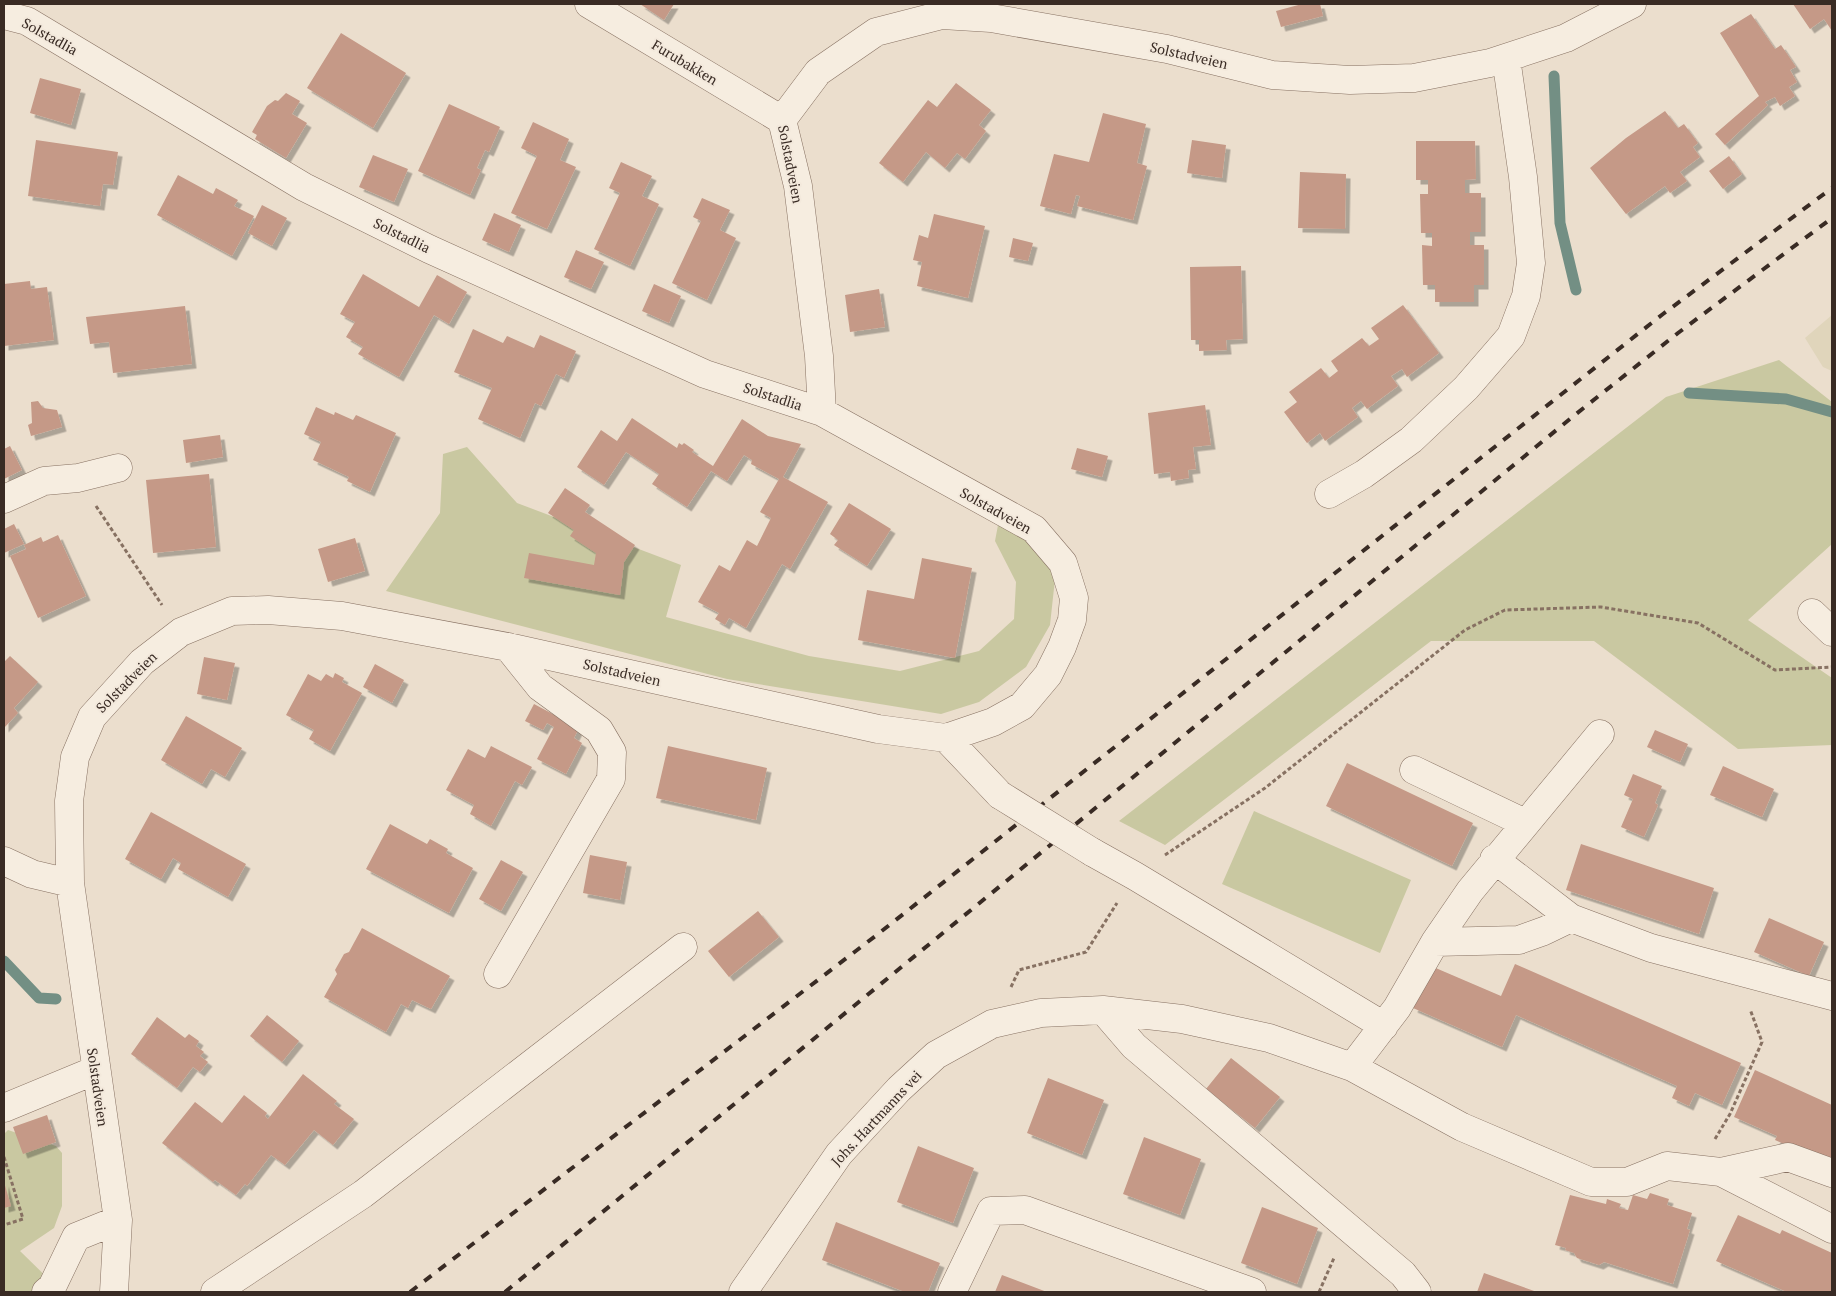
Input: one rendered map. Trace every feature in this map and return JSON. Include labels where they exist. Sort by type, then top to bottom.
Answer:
[{"type":"street","name":"Furubakken","points":[[589,4],[782,120]]},
{"type":"street","name":"Solstadveien","points":[[114,1292],[118,1220],[70,883],[69,801],[75,757],[92,717],[142,662],[181,632],[232,611],[268,610],[342,616],[508,646],[878,729],[946,738],[993,722],[1022,706],[1048,675],[1062,647],[1072,620],[1074,598],[1063,563],[1034,529],[822,412],[819,356],[798,186],[782,120],[818,72],[876,32],[942,15],[991,18],[1167,49],[1272,75],[1350,80],[1414,78],[1506,58],[1566,38],[1632,4]]},
{"type":"street","name":"Solstadlia","points":[[23,13],[304,187],[420,245],[705,374],[822,412]]},
{"type":"street","points":[[1329,494],[1364,474],[1411,440],[1466,388],[1511,336],[1526,296],[1531,263],[1523,177],[1506,58]]},
{"type":"street","points":[[4,498],[44,481],[78,478],[118,468]]},
{"type":"street","points":[[1812,613],[1832,632]]},
{"type":"street","points":[[498,974],[611,779],[612,752],[599,730],[540,688],[508,646]]},
{"type":"street","points":[[1352,1067],[1384,1026],[1435,942],[1494,859],[1600,734]]},
{"type":"street","points":[[946,738],[1000,795],[1384,1026]]},
{"type":"street","points":[[1414,770],[1525,823]]},
{"type":"street","points":[[1494,859],[1571,918],[1651,948],[1832,996]]},
{"type":"street","points":[[4,862],[32,874],[70,883]]},
{"type":"street","points":[[1435,942],[1518,940],[1544,931],[1571,918]]},
{"type":"street","points":[[215,1292],[363,1194],[683,947]]},
{"type":"street","points":[[1103,1010],[1134,1046],[1403,1274],[1417,1292]]},
{"type":"street","name":"Johs. Hartmanns vei","points":[[742,1292],[839,1154],[898,1089],[936,1055],[992,1024],[1041,1013],[1103,1010],[1182,1019],[1270,1038],[1352,1067],[1462,1127],[1591,1182],[1627,1182],[1667,1166],[1721,1172]]},
{"type":"street","points":[[4,1108],[96,1070]]},
{"type":"street","points":[[1721,1172],[1788,1157],[1832,1173]]},
{"type":"street","points":[[1721,1172],[1832,1228]]},
{"type":"street","points":[[952,1292],[991,1211],[1025,1210],[1252,1292]]},
{"type":"street","points":[[46,1292],[52,1287],[76,1237],[118,1220]]},
{"type":"path","points":[[78,478],[181,632]]},
{"type":"path","points":[[992,1024],[1019,970],[1086,952],[1135,876],[1265,788],[1465,630],[1505,610],[1601,606],[1698,623],[1775,670],[1832,667]]},
{"type":"path","points":[[1730,1114],[1762,1042],[1735,970]]},
{"type":"path","points":[[4,1157],[23,1219],[4,1226]]},
{"type":"shaded area","points":[[1832,315],[1832,371],[1823,367],[1805,338]]},
{"type":"green space","points":[[1779,360],[1832,402],[1832,544],[1748,620],[1832,678],[1832,745],[1738,749],[1594,641],[1431,641],[1165,845],[1119,821],[1666,397]]},
{"type":"green space","points":[[467,447],[517,503],[681,565],[666,617],[809,656],[900,671],[979,651],[1014,619],[1016,582],[995,541],[999,520],[1038,542],[1055,579],[1050,625],[1026,667],[979,702],[941,714],[727,679],[386,591],[440,513],[443,454]]},
{"type":"green space","points":[[1254,811],[1411,880],[1380,953],[1222,884]]},
{"type":"green space","points":[[8,1130],[56,1146],[62,1153],[62,1206],[54,1228],[20,1251],[62,1292],[4,1292],[4,1134]]},
{"type":"building","points":[[640,4],[674,4],[664,20]]},
{"type":"building","points":[[1302,4],[1320,4],[1323,16],[1281,27],[1276,11]]},
{"type":"building","points":[[1793,4],[1832,4],[1832,31],[1824,19],[1810,29]]},
{"type":"building","points":[[1751,14],[1775,49],[1781,45],[1796,67],[1790,70],[1797,82],[1789,87],[1795,96],[1780,106],[1775,97],[1765,102],[1768,105],[1725,145],[1715,134],[1759,96],[1720,33]]},
{"type":"building","points":[[341,33],[406,73],[373,128],[307,88]]},
{"type":"building","points":[[40,78],[81,89],[71,125],[30,113]]},
{"type":"building","points":[[956,83],[991,110],[979,125],[986,131],[965,159],[957,153],[945,168],[926,152],[903,182],[879,163],[928,100],[937,107]]},
{"type":"building","points":[[286,93],[300,101],[292,114],[307,123],[286,158],[255,139],[257,135],[252,132],[267,106],[275,100],[278,101]]},
{"type":"building","points":[[449,104],[500,127],[489,152],[485,150],[477,168],[481,170],[470,195],[418,171]]},
{"type":"building","points":[[1665,111],[1678,128],[1684,124],[1698,143],[1693,147],[1700,157],[1680,172],[1687,181],[1670,193],[1665,186],[1626,214],[1590,168],[1626,138]]},
{"type":"building","points":[[1103,113],[1146,124],[1137,163],[1147,166],[1133,220],[1077,206],[1080,196],[1076,195],[1071,214],[1040,206],[1054,154],[1089,162]]},
{"type":"building","points":[[533,122],[569,139],[560,160],[576,167],[547,229],[511,213],[537,156],[521,148]]},
{"type":"building","points":[[36,140],[118,152],[113,185],[103,184],[100,206],[28,196]]},
{"type":"building","points":[[1192,140],[1226,145],[1222,178],[1187,173]]},
{"type":"building","points":[[1416,141],[1475,141],[1476,179],[1465,180],[1465,193],[1481,193],[1481,232],[1470,232],[1470,245],[1484,245],[1484,285],[1474,285],[1474,302],[1435,302],[1435,285],[1423,285],[1422,245],[1432,246],[1432,233],[1421,233],[1420,194],[1428,194],[1428,180],[1416,180]]},
{"type":"building","points":[[373,155],[408,169],[394,202],[359,187]]},
{"type":"building","points":[[1729,156],[1742,174],[1723,189],[1709,171]]},
{"type":"building","points":[[621,162],[652,176],[642,196],[659,204],[630,266],[594,249],[620,193],[609,188]]},
{"type":"building","points":[[1300,172],[1346,174],[1345,229],[1298,228]]},
{"type":"building","points":[[178,175],[213,194],[216,188],[238,200],[234,206],[254,216],[232,256],[157,215]]},
{"type":"building","points":[[702,198],[730,210],[720,230],[736,238],[707,300],[672,283],[701,221],[693,217]]},
{"type":"building","points":[[262,205],[287,218],[272,246],[248,233]]},
{"type":"building","points":[[494,213],[521,225],[509,252],[482,240]]},
{"type":"building","points":[[934,214],[985,226],[968,298],[917,286],[922,262],[913,260],[919,235],[928,238]]},
{"type":"building","points":[[1013,238],[1033,243],[1028,261],[1009,257]]},
{"type":"building","points":[[576,250],[604,262],[591,289],[564,277]]},
{"type":"building","points":[[1241,266],[1243,339],[1226,340],[1227,350],[1199,351],[1199,340],[1191,340],[1190,267]]},
{"type":"building","points":[[363,274],[419,307],[437,275],[467,292],[449,324],[434,315],[399,377],[358,354],[363,347],[346,337],[355,322],[340,314]]},
{"type":"building","points":[[30,281],[31,289],[47,287],[54,340],[4,346],[4,284]]},
{"type":"building","points":[[654,284],[681,296],[669,323],[642,311]]},
{"type":"building","points":[[879,289],[885,327],[850,332],[845,295]]},
{"type":"building","points":[[1403,305],[1439,353],[1407,377],[1402,369],[1391,376],[1398,386],[1367,409],[1361,401],[1352,408],[1358,417],[1325,441],[1320,433],[1307,443],[1284,412],[1297,402],[1289,392],[1321,368],[1329,378],[1338,371],[1331,361],[1362,338],[1369,346],[1379,339],[1371,328]]},
{"type":"building","points":[[185,306],[192,364],[113,373],[109,342],[90,344],[86,317]]},
{"type":"building","points":[[473,329],[503,343],[507,336],[534,348],[540,335],[576,351],[564,378],[556,374],[541,406],[535,403],[520,438],[478,419],[492,388],[454,372]]},
{"type":"building","points":[[38,401],[43,408],[57,410],[62,427],[31,436],[28,425],[32,423],[31,402]]},
{"type":"building","points":[[1205,405],[1211,445],[1193,447],[1196,469],[1188,470],[1189,478],[1171,481],[1170,472],[1154,474],[1148,413]]},
{"type":"building","points":[[316,407],[334,415],[335,412],[353,420],[356,415],[396,433],[370,492],[347,481],[349,477],[313,460],[321,442],[304,434]]},
{"type":"building","points":[[632,418],[677,448],[679,443],[682,445],[684,443],[694,450],[692,452],[713,466],[742,419],[768,436],[801,444],[783,477],[828,502],[790,569],[782,564],[746,628],[729,618],[725,625],[715,619],[719,613],[698,602],[719,565],[730,571],[747,540],[757,546],[771,518],[760,512],[779,479],[751,464],[752,460],[744,455],[727,481],[711,471],[687,507],[652,484],[659,474],[626,452],[604,485],[577,467],[601,430],[617,441]]},
{"type":"building","points":[[220,435],[223,457],[186,463],[183,440]]},
{"type":"building","points":[[10,446],[22,470],[4,479],[4,449]]},
{"type":"building","points":[[1077,448],[1108,456],[1102,477],[1071,469]]},
{"type":"building","points":[[209,474],[216,547],[153,553],[146,480]]},
{"type":"building","points":[[565,488],[590,505],[585,512],[635,545],[624,562],[620,595],[524,578],[529,553],[594,565],[596,553],[570,536],[574,530],[548,513]]},
{"type":"building","points":[[849,503],[891,529],[867,566],[834,545],[838,540],[830,534]]},
{"type":"building","points":[[14,524],[24,544],[4,553],[4,529]]},
{"type":"building","points":[[58,535],[86,596],[38,618],[10,556],[26,549],[24,545],[41,537],[43,542]]},
{"type":"building","points":[[355,538],[365,571],[328,582],[318,549]]},
{"type":"building","points":[[922,558],[972,568],[955,658],[858,640],[867,590],[914,599]]},
{"type":"building","points":[[10,656],[38,682],[14,708],[18,713],[4,728],[4,662]]},
{"type":"building","points":[[204,657],[235,663],[227,700],[197,694]]},
{"type":"building","points":[[375,664],[404,680],[392,703],[363,687]]},
{"type":"building","points":[[335,673],[344,678],[342,682],[362,693],[330,751],[309,739],[314,730],[286,715],[308,674],[321,681],[326,674],[333,678]]},
{"type":"building","points":[[534,704],[579,728],[574,738],[582,743],[566,774],[537,759],[554,727],[547,723],[543,730],[525,721]]},
{"type":"building","points":[[186,716],[242,748],[225,777],[211,769],[202,784],[161,760]]},
{"type":"building","points":[[1655,730],[1688,744],[1680,762],[1647,747]]},
{"type":"building","points":[[491,746],[532,767],[522,785],[515,781],[491,826],[470,814],[474,805],[446,790],[468,749],[485,758]]},
{"type":"building","points":[[668,746],[767,768],[756,820],[656,798]]},
{"type":"building","points":[[1347,763],[1473,823],[1452,866],[1326,806]]},
{"type":"building","points":[[1723,766],[1774,789],[1762,817],[1710,795]]},
{"type":"building","points":[[1633,774],[1662,786],[1655,803],[1658,805],[1644,837],[1621,827],[1633,799],[1624,795]]},
{"type":"building","points":[[151,812],[246,864],[228,897],[178,869],[181,863],[173,858],[161,879],[125,859]]},
{"type":"building","points":[[390,824],[427,844],[430,839],[448,849],[446,853],[473,868],[449,913],[366,869]]},
{"type":"building","points":[[1581,844],[1714,888],[1699,934],[1566,890]]},
{"type":"building","points":[[590,855],[627,862],[620,900],[583,893]]},
{"type":"building","points":[[501,860],[523,872],[501,911],[479,899]]},
{"type":"building","points":[[758,911],[779,937],[729,977],[708,951]]},
{"type":"building","points":[[1769,918],[1824,942],[1809,976],[1754,952]]},
{"type":"building","points":[[362,928],[450,976],[431,1009],[412,1000],[408,1008],[401,1004],[386,1032],[324,997],[337,974],[335,970],[344,954],[349,952]]},
{"type":"building","points":[[1515,964],[1741,1063],[1722,1105],[1695,1093],[1689,1106],[1672,1098],[1677,1086],[1516,1015],[1502,1047],[1413,1008],[1431,966],[1501,996]]},
{"type":"building","points":[[267,1015],[299,1041],[282,1062],[250,1036]]},
{"type":"building","points":[[157,1017],[185,1038],[189,1034],[199,1041],[196,1046],[204,1052],[200,1056],[208,1062],[200,1072],[193,1067],[177,1088],[131,1054]]},
{"type":"building","points":[[1231,1058],[1280,1097],[1255,1128],[1206,1089]]},
{"type":"building","points":[[1755,1070],[1832,1105],[1832,1165],[1775,1140],[1777,1136],[1734,1117]]},
{"type":"building","points":[[303,1074],[337,1101],[334,1104],[354,1119],[333,1145],[314,1130],[285,1165],[271,1155],[247,1186],[245,1184],[236,1195],[215,1180],[213,1182],[162,1143],[195,1102],[222,1123],[244,1095],[267,1113],[265,1116],[268,1119]]},
{"type":"building","points":[[1048,1078],[1104,1100],[1082,1155],[1027,1133]]},
{"type":"building","points":[[47,1115],[56,1142],[23,1154],[13,1127]]},
{"type":"building","points":[[1144,1137],[1201,1159],[1180,1215],[1123,1194]]},
{"type":"building","points":[[918,1146],[974,1168],[953,1223],[897,1202]]},
{"type":"building","points":[[4,1182],[11,1206],[4,1208]]},
{"type":"building","points":[[1650,1193],[1669,1199],[1667,1205],[1692,1213],[1687,1229],[1690,1230],[1673,1284],[1604,1262],[1599,1265],[1577,1258],[1574,1253],[1565,1250],[1566,1248],[1555,1245],[1570,1195],[1606,1204],[1607,1199],[1621,1204],[1619,1208],[1628,1210],[1633,1195],[1647,1199]]},
{"type":"building","points":[[1262,1207],[1318,1228],[1297,1284],[1241,1263]]},
{"type":"building","points":[[1738,1215],[1780,1234],[1782,1230],[1832,1253],[1832,1292],[1787,1292],[1716,1261]]},
{"type":"building","points":[[836,1222],[940,1263],[928,1292],[905,1292],[822,1260]]},
{"type":"building","points":[[1484,1273],[1537,1292],[1477,1292]]},
{"type":"building","points":[[1002,1275],[1047,1292],[995,1292]]},
{"type":"waterway","points":[[1554,76],[1560,223],[1576,290]]},
{"type":"waterway","points":[[1689,393],[1786,399],[1832,412]]},
{"type":"waterway","points":[[4,961],[39,998],[56,999]]},
{"type":"railway","points":[[410,1292],[878,934],[1663,314],[1832,188]]},
{"type":"railway","points":[[505,1292],[1576,414],[1678,333],[1832,218]]}]
